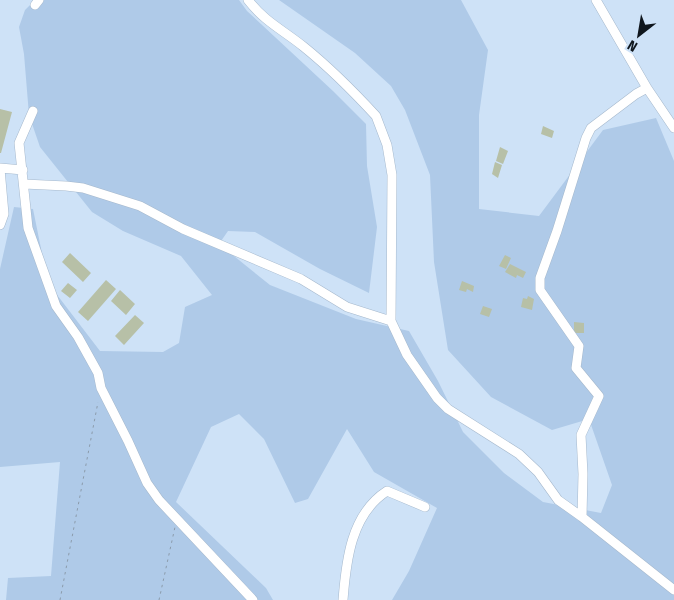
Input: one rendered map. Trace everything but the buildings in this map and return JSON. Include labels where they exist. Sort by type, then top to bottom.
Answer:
[{"type":"street","points":[[248,0],[263,18],[304,47],[341,78],[376,116],[379,122],[387,145],[392,175],[390,321],[407,355],[437,398],[448,409],[519,454],[538,472],[558,500],[674,590]]},
{"type":"street","points":[[596,0],[647,88],[674,128]]},
{"type":"street","points":[[582,517],[583,474],[581,435],[599,396],[576,368],[580,346],[540,290],[540,278],[586,138],[591,128],[636,94],[647,88]]},
{"type":"street","points":[[33,111],[19,143],[28,228],[56,306],[78,337],[98,373],[101,388],[147,483],[159,500],[254,600]]},
{"type":"street","points":[[0,225],[4,214],[0,168],[22,170]]},
{"type":"street","points":[[24,184],[83,188],[140,206],[183,229],[300,280],[347,307],[390,321]]},
{"type":"street","points":[[343,600],[345,570],[355,530],[379,496],[387,491],[425,507]]},
{"type":"path","points":[[60,600],[101,388]]},
{"type":"path","points":[[159,600],[177,518]]},
{"type":"shaded area","points":[[35,0],[239,0],[247,11],[366,124],[367,166],[377,227],[369,293],[320,269],[255,232],[228,231],[219,244],[270,285],[356,319],[409,331],[438,381],[463,432],[504,473],[543,502],[601,513],[612,485],[589,419],[552,430],[491,397],[448,350],[434,262],[430,175],[405,110],[391,86],[355,53],[279,0],[461,0],[488,50],[479,115],[479,209],[539,216],[603,130],[656,118],[674,161],[674,600],[392,600],[409,571],[437,508],[374,472],[347,429],[308,499],[295,503],[264,439],[239,414],[211,427],[176,502],[266,588],[273,600],[6,600],[8,578],[51,576],[60,462],[0,467],[0,269],[14,207],[33,209],[48,283],[100,351],[163,352],[179,343],[185,307],[212,295],[181,256],[123,231],[92,212],[40,147],[29,115],[24,54],[19,27],[25,10]]}]
